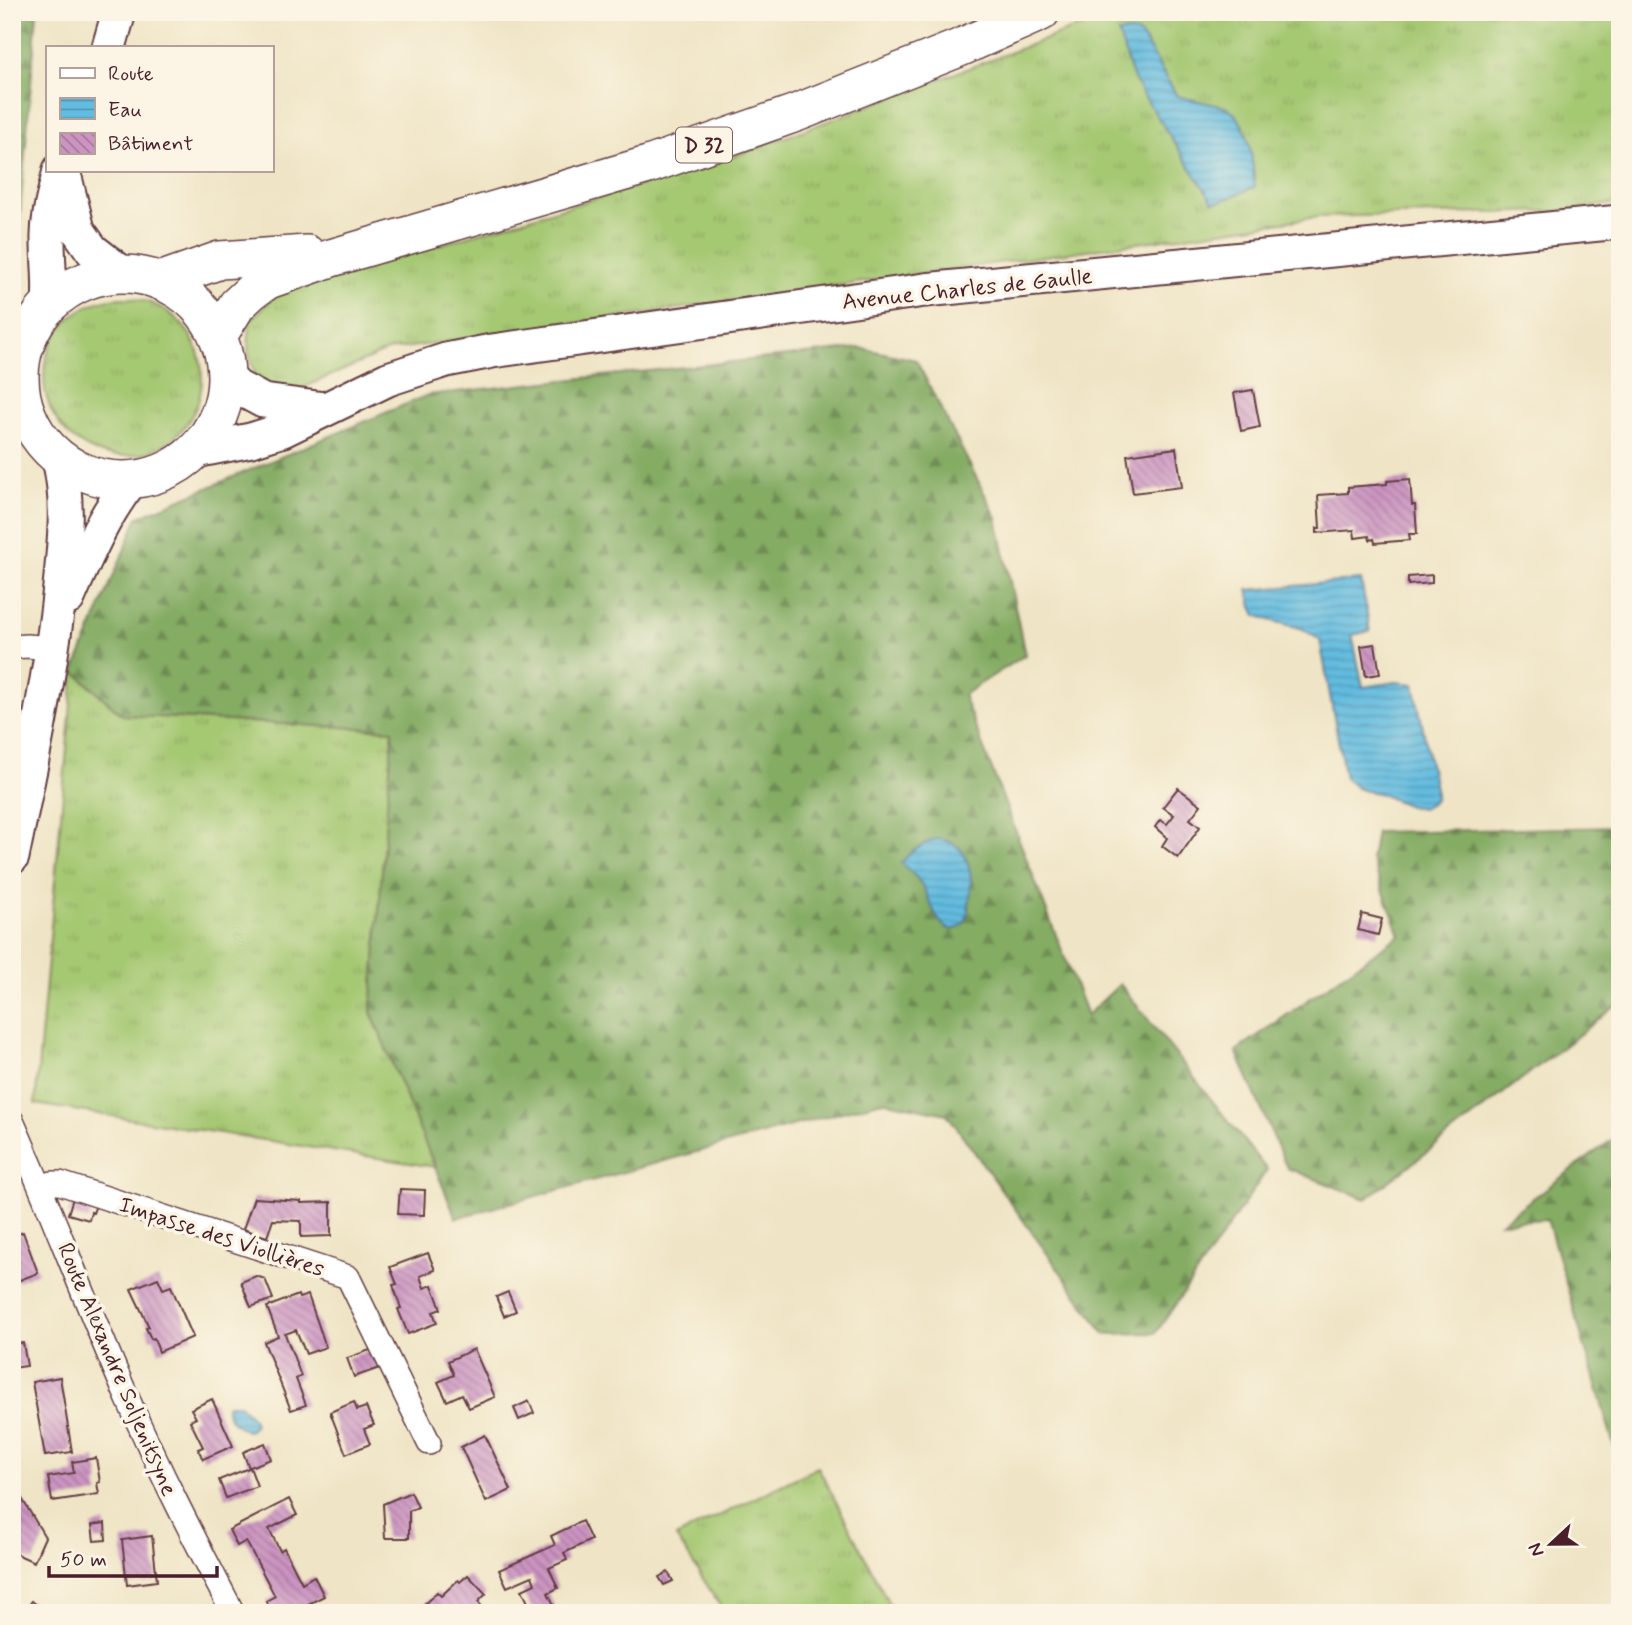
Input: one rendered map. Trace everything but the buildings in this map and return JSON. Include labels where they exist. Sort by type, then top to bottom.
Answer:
[{"type":"main road","points":[[109,46],[118,12]]},
{"type":"main road","name":"D 32","points":[[218,336],[237,305],[252,290],[268,280],[357,250],[648,165],[808,108],[1041,12]]},
{"type":"main road","points":[[48,303],[51,273],[47,241],[49,217],[61,172]]},
{"type":"main road","points":[[63,172],[78,230],[92,250],[122,274]]},
{"type":"main road","name":"Avenue Charles de Gaulle","points":[[195,451],[251,440],[284,430],[388,379],[446,360],[492,351],[925,290],[1620,222]]},
{"type":"main road","name":"D 32","points":[[160,281],[220,260],[357,250]]},
{"type":"main road","points":[[12,857],[54,635],[66,518],[64,480],[37,443],[21,383],[17,356],[48,303],[71,288],[96,279],[122,274],[160,281],[184,291],[203,309],[218,336],[223,352],[225,376],[222,400],[195,451],[179,464],[156,476],[111,482],[94,478],[37,443]]},
{"type":"main road","points":[[225,376],[237,387],[263,401],[326,409]]},
{"type":"main road","points":[[54,635],[99,530],[112,506],[131,481]]},
{"type":"street","points":[[12,647],[27,646],[54,635]]},
{"type":"street","name":"Route Alexandre Soljenitsyne","points":[[12,1121],[127,1397],[178,1506],[233,1613]]},
{"type":"street","name":"Impasse des Viollières","points":[[41,1187],[61,1183],[348,1277],[429,1443]]},
{"type":"green space","points":[[12,12],[37,12],[19,226],[12,243]]},
{"type":"green space","points":[[1113,12],[1620,12],[1620,203],[1558,211],[1318,217],[389,350],[296,391],[258,384],[248,351],[250,321],[279,292],[719,162]]},
{"type":"green space","points":[[123,298],[153,304],[179,321],[196,347],[202,377],[196,407],[179,433],[153,450],[123,456],[93,450],[67,433],[50,407],[44,377],[50,347],[67,321],[93,304]]},
{"type":"green space","points":[[860,348],[916,360],[997,518],[1025,655],[963,695],[1087,1015],[1120,984],[1267,1170],[1156,1333],[1105,1334],[947,1114],[882,1101],[456,1218],[371,1012],[393,730],[122,715],[74,671],[138,517],[428,395]]},
{"type":"green space","points":[[74,671],[122,715],[393,730],[371,1012],[435,1167],[35,1104]]},
{"type":"green space","points":[[1620,827],[1620,1003],[1366,1199],[1287,1168],[1236,1051],[1400,935],[1371,859],[1376,832]]},
{"type":"green space","points":[[1620,1134],[1620,1466],[1547,1219],[1501,1222]]},
{"type":"green space","points":[[818,1467],[894,1613],[725,1613],[676,1537]]},
{"type":"water","points":[[1130,32],[1143,38],[1177,96],[1229,108],[1237,116],[1250,145],[1255,187],[1213,202],[1133,77],[1118,33]]},
{"type":"water","points":[[1361,580],[1370,631],[1352,635],[1363,687],[1396,682],[1414,684],[1436,794],[1434,801],[1422,808],[1357,788],[1345,778],[1320,640],[1303,629],[1256,615],[1248,590]]},
{"type":"water","points":[[935,839],[957,846],[968,862],[971,884],[967,916],[963,924],[955,929],[949,929],[940,921],[921,883],[901,863],[916,849]]},
{"type":"water","points":[[228,1404],[238,1404],[253,1418],[255,1424],[250,1430],[246,1431],[231,1420],[227,1413]]}]
